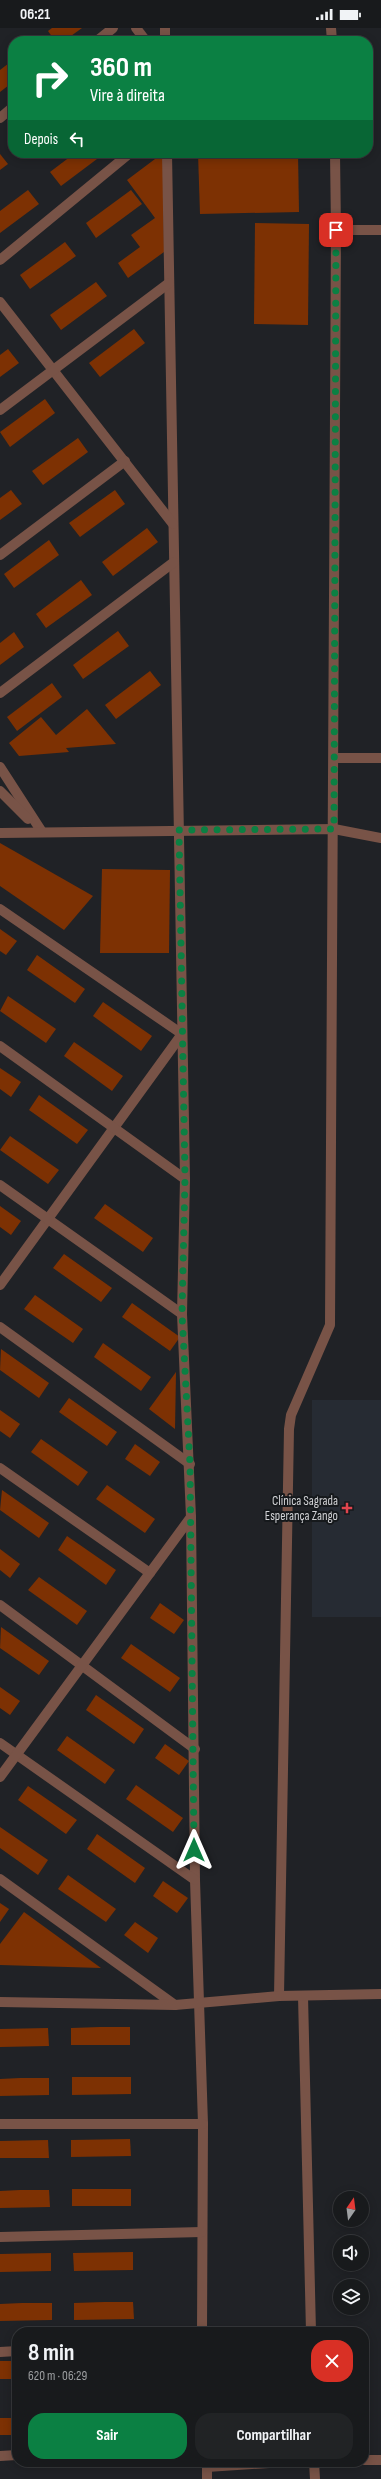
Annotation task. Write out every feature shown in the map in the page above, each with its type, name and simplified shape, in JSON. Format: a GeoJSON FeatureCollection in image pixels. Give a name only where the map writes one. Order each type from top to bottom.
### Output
{"type":"FeatureCollection","features":[{"type":"Feature","properties":{"kind":"street"},"geometry":{"type":"LineString","coordinates":[[103,36],[113,28]]}},
{"type":"Feature","properties":{"kind":"street"},"geometry":{"type":"LineString","coordinates":[[136,28],[142,36]]}},
{"type":"Feature","properties":{"kind":"street"},"geometry":{"type":"LineString","coordinates":[[0,118],[8,111]]}},
{"type":"Feature","properties":{"kind":"street"},"geometry":{"type":"LineString","coordinates":[[0,260],[124,158]]}},
{"type":"Feature","properties":{"kind":"street"},"geometry":{"type":"LineString","coordinates":[[167,158],[185,1178],[182,1314],[190,1464],[195,1749],[194,1880],[203,2124],[202,2327]]}},
{"type":"Feature","properties":{"kind":"street"},"geometry":{"type":"LineString","coordinates":[[279,1996],[289,1429],[291,1415],[330,1325],[334,829],[336,230],[334,158]]}},
{"type":"Feature","properties":{"kind":"street"},"geometry":{"type":"LineString","coordinates":[[336,230],[381,230]]}},
{"type":"Feature","properties":{"kind":"street"},"geometry":{"type":"LineString","coordinates":[[0,410],[170,283]]}},
{"type":"Feature","properties":{"kind":"street"},"geometry":{"type":"LineString","coordinates":[[0,302],[174,524]]}},
{"type":"Feature","properties":{"kind":"street"},"geometry":{"type":"LineString","coordinates":[[0,555],[124,461]]}},
{"type":"Feature","properties":{"kind":"street"},"geometry":{"type":"LineString","coordinates":[[0,693],[174,562]]}},
{"type":"Feature","properties":{"kind":"street"},"geometry":{"type":"LineString","coordinates":[[334,758],[381,758]]}},
{"type":"Feature","properties":{"kind":"street"},"geometry":{"type":"LineString","coordinates":[[0,766],[42,832]]}},
{"type":"Feature","properties":{"kind":"street"},"geometry":{"type":"LineString","coordinates":[[0,791],[42,832]]}},
{"type":"Feature","properties":{"kind":"street"},"geometry":{"type":"LineString","coordinates":[[0,833],[334,829],[381,838]]}},
{"type":"Feature","properties":{"kind":"street"},"geometry":{"type":"LineString","coordinates":[[0,909],[182,1034]]}},
{"type":"Feature","properties":{"kind":"street"},"geometry":{"type":"LineString","coordinates":[[0,1285],[49,1220],[182,1034]]}},
{"type":"Feature","properties":{"kind":"street"},"geometry":{"type":"LineString","coordinates":[[0,1046],[185,1178]]}},
{"type":"Feature","properties":{"kind":"street"},"geometry":{"type":"LineString","coordinates":[[0,1185],[182,1314]]}},
{"type":"Feature","properties":{"kind":"street"},"geometry":{"type":"LineString","coordinates":[[0,1326],[190,1464]]}},
{"type":"Feature","properties":{"kind":"street"},"geometry":{"type":"LineString","coordinates":[[0,1468],[150,1573]]}},
{"type":"Feature","properties":{"kind":"street"},"geometry":{"type":"LineString","coordinates":[[0,1777],[191,1517]]}},
{"type":"Feature","properties":{"kind":"street"},"geometry":{"type":"LineString","coordinates":[[0,1605],[195,1749]]}},
{"type":"Feature","properties":{"kind":"street"},"geometry":{"type":"LineString","coordinates":[[0,1743],[194,1880]]}},
{"type":"Feature","properties":{"kind":"street"},"geometry":{"type":"LineString","coordinates":[[0,1879],[175,2005]]}},
{"type":"Feature","properties":{"kind":"street"},"geometry":{"type":"LineString","coordinates":[[0,2002],[175,2005],[279,1996],[381,1994]]}},
{"type":"Feature","properties":{"kind":"street"},"geometry":{"type":"LineString","coordinates":[[303,1996],[311,2327]]}},
{"type":"Feature","properties":{"kind":"street"},"geometry":{"type":"LineString","coordinates":[[0,2124],[203,2124]]}},
{"type":"Feature","properties":{"kind":"street"},"geometry":{"type":"LineString","coordinates":[[0,2237],[202,2232]]}},
{"type":"Feature","properties":{"kind":"street"},"geometry":{"type":"LineString","coordinates":[[0,2352],[12,2351]]}},
{"type":"Feature","properties":{"kind":"street"},"geometry":{"type":"LineString","coordinates":[[0,2456],[12,2455]]}},
{"type":"Feature","properties":{"kind":"street"},"geometry":{"type":"LineString","coordinates":[[369,2460],[381,2460]]}},
{"type":"Feature","properties":{"kind":"street"},"geometry":{"type":"LineString","coordinates":[[207,2467],[207,2479]]}},
{"type":"Feature","properties":{"kind":"street"},"geometry":{"type":"LineString","coordinates":[[314,2467],[315,2479]]}},
{"type":"Feature","properties":{"kind":"shaded area","name":"Clínica Sagrada Esperança Zango"},"geometry":{"type":"Polygon","coordinates":[[[312,1400],[381,1400],[381,1617],[312,1617],[312,1400]]]}},
{"type":"Feature","properties":{"kind":"building"},"geometry":{"type":"Polygon","coordinates":[[[52,28],[82,28],[71,36],[52,36],[48,31],[52,28]]]}},
{"type":"Feature","properties":{"kind":"building"},"geometry":{"type":"Polygon","coordinates":[[[8,64],[8,86],[0,92],[0,70],[8,64]]]}},
{"type":"Feature","properties":{"kind":"building"},"geometry":{"type":"Polygon","coordinates":[[[0,154],[8,164],[0,170],[0,154]]]}},
{"type":"Feature","properties":{"kind":"building"},"geometry":{"type":"Polygon","coordinates":[[[68,158],[98,158],[61,186],[50,172],[68,158]]]}},
{"type":"Feature","properties":{"kind":"building"},"geometry":{"type":"Polygon","coordinates":[[[156,158],[163,158],[164,252],[128,278],[118,263],[140,247],[131,235],[155,218],[127,180],[156,158]]]}},
{"type":"Feature","properties":{"kind":"building"},"geometry":{"type":"Polygon","coordinates":[[[198,158],[298,158],[299,212],[200,214],[198,158]]]}},
{"type":"Feature","properties":{"kind":"building"},"geometry":{"type":"Polygon","coordinates":[[[28,190],[39,204],[0,233],[0,211],[28,190]]]}},
{"type":"Feature","properties":{"kind":"building"},"geometry":{"type":"Polygon","coordinates":[[[131,190],[142,204],[96,238],[86,223],[131,190]]]}},
{"type":"Feature","properties":{"kind":"building"},"geometry":{"type":"Polygon","coordinates":[[[255,223],[309,224],[308,325],[254,324],[255,223]]]}},
{"type":"Feature","properties":{"kind":"building"},"geometry":{"type":"Polygon","coordinates":[[[65,242],[76,256],[30,289],[20,275],[65,242]]]}},
{"type":"Feature","properties":{"kind":"building"},"geometry":{"type":"Polygon","coordinates":[[[96,282],[107,296],[61,330],[50,315],[96,282]]]}},
{"type":"Feature","properties":{"kind":"building"},"geometry":{"type":"Polygon","coordinates":[[[134,329],[145,343],[100,377],[89,363],[134,329]]]}},
{"type":"Feature","properties":{"kind":"building"},"geometry":{"type":"Polygon","coordinates":[[[8,349],[19,363],[0,377],[0,355],[8,349]]]}},
{"type":"Feature","properties":{"kind":"building"},"geometry":{"type":"Polygon","coordinates":[[[45,399],[55,413],[10,447],[0,432],[45,399]]]}},
{"type":"Feature","properties":{"kind":"building"},"geometry":{"type":"Polygon","coordinates":[[[78,438],[88,452],[43,485],[32,471],[78,438]]]}},
{"type":"Feature","properties":{"kind":"building"},"geometry":{"type":"Polygon","coordinates":[[[11,490],[22,504],[0,520],[0,498],[11,490]]]}},
{"type":"Feature","properties":{"kind":"building"},"geometry":{"type":"Polygon","coordinates":[[[115,490],[125,504],[80,537],[69,523],[115,490]]]}},
{"type":"Feature","properties":{"kind":"building"},"geometry":{"type":"Polygon","coordinates":[[[147,528],[158,542],[113,576],[102,562],[147,528]]]}},
{"type":"Feature","properties":{"kind":"building"},"geometry":{"type":"Polygon","coordinates":[[[49,540],[59,555],[14,588],[4,574],[49,540]]]}},
{"type":"Feature","properties":{"kind":"building"},"geometry":{"type":"Polygon","coordinates":[[[81,580],[92,595],[46,628],[36,614],[81,580]]]}},
{"type":"Feature","properties":{"kind":"building"},"geometry":{"type":"Polygon","coordinates":[[[118,631],[129,646],[83,679],[73,665],[118,631]]]}},
{"type":"Feature","properties":{"kind":"building"},"geometry":{"type":"Polygon","coordinates":[[[14,632],[24,647],[0,665],[0,643],[14,632]]]}},
{"type":"Feature","properties":{"kind":"building"},"geometry":{"type":"Polygon","coordinates":[[[150,671],[161,685],[116,719],[105,705],[150,671]]]}},
{"type":"Feature","properties":{"kind":"building"},"geometry":{"type":"Polygon","coordinates":[[[52,683],[62,697],[17,731],[7,717],[52,683]]]}},
{"type":"Feature","properties":{"kind":"building"},"geometry":{"type":"Polygon","coordinates":[[[87,709],[116,744],[66,748],[69,752],[19,756],[9,743],[41,717],[56,735],[87,709]]]}},
{"type":"Feature","properties":{"kind":"building"},"geometry":{"type":"Polygon","coordinates":[[[0,843],[93,896],[64,930],[0,886],[0,843]]]}},
{"type":"Feature","properties":{"kind":"building"},"geometry":{"type":"Polygon","coordinates":[[[102,869],[170,870],[169,953],[100,953],[102,869]]]}},
{"type":"Feature","properties":{"kind":"building"},"geometry":{"type":"Polygon","coordinates":[[[0,929],[17,941],[6,955],[0,951],[0,929]]]}},
{"type":"Feature","properties":{"kind":"building"},"geometry":{"type":"Polygon","coordinates":[[[37,955],[85,989],[75,1003],[27,970],[37,955]]]}},
{"type":"Feature","properties":{"kind":"building"},"geometry":{"type":"Polygon","coordinates":[[[8,996],[56,1029],[46,1043],[0,1011],[8,996]]]}},
{"type":"Feature","properties":{"kind":"building"},"geometry":{"type":"Polygon","coordinates":[[[103,1002],[152,1036],[141,1051],[93,1016],[103,1002]]]}},
{"type":"Feature","properties":{"kind":"building"},"geometry":{"type":"Polygon","coordinates":[[[74,1042],[123,1076],[112,1091],[64,1056],[74,1042]]]}},
{"type":"Feature","properties":{"kind":"building"},"geometry":{"type":"Polygon","coordinates":[[[0,1068],[21,1082],[11,1097],[0,1089],[0,1068]]]}},
{"type":"Feature","properties":{"kind":"building"},"geometry":{"type":"Polygon","coordinates":[[[39,1095],[88,1130],[77,1144],[29,1110],[39,1095]]]}},
{"type":"Feature","properties":{"kind":"building"},"geometry":{"type":"Polygon","coordinates":[[[10,1136],[59,1170],[48,1184],[0,1150],[10,1136]]]}},
{"type":"Feature","properties":{"kind":"building"},"geometry":{"type":"Polygon","coordinates":[[[105,1204],[153,1238],[143,1252],[94,1218],[105,1204]]]}},
{"type":"Feature","properties":{"kind":"building"},"geometry":{"type":"Polygon","coordinates":[[[0,1206],[21,1221],[11,1235],[0,1227],[0,1206]]]}},
{"type":"Feature","properties":{"kind":"building"},"geometry":{"type":"Polygon","coordinates":[[[64,1254],[112,1288],[101,1302],[53,1268],[64,1254]]]}},
{"type":"Feature","properties":{"kind":"building"},"geometry":{"type":"Polygon","coordinates":[[[35,1295],[83,1329],[73,1343],[24,1309],[35,1295]]]}},
{"type":"Feature","properties":{"kind":"building"},"geometry":{"type":"Polygon","coordinates":[[[132,1303],[180,1337],[170,1351],[122,1317],[132,1303]]]}},
{"type":"Feature","properties":{"kind":"building"},"geometry":{"type":"Polygon","coordinates":[[[103,1343],[151,1377],[141,1391],[94,1357],[103,1343]]]}},
{"type":"Feature","properties":{"kind":"building"},"geometry":{"type":"Polygon","coordinates":[[[1,1349],[49,1383],[39,1398],[0,1370],[1,1349]]]}},
{"type":"Feature","properties":{"kind":"building"},"geometry":{"type":"Polygon","coordinates":[[[176,1372],[175,1429],[149,1409],[176,1372]]]}},
{"type":"Feature","properties":{"kind":"building"},"geometry":{"type":"Polygon","coordinates":[[[69,1398],[117,1432],[107,1446],[59,1412],[69,1398]]]}},
{"type":"Feature","properties":{"kind":"building"},"geometry":{"type":"Polygon","coordinates":[[[0,1410],[20,1424],[10,1438],[0,1431],[0,1410]]]}},
{"type":"Feature","properties":{"kind":"building"},"geometry":{"type":"Polygon","coordinates":[[[41,1439],[88,1472],[78,1486],[31,1452],[41,1439]]]}},
{"type":"Feature","properties":{"kind":"building"},"geometry":{"type":"Polygon","coordinates":[[[135,1444],[160,1462],[150,1476],[125,1459],[135,1444]]]}},
{"type":"Feature","properties":{"kind":"building"},"geometry":{"type":"Polygon","coordinates":[[[107,1485],[155,1519],[145,1533],[96,1499],[107,1485]]]}},
{"type":"Feature","properties":{"kind":"building"},"geometry":{"type":"Polygon","coordinates":[[[2,1490],[49,1523],[39,1538],[0,1510],[2,1490]]]}},
{"type":"Feature","properties":{"kind":"building"},"geometry":{"type":"Polygon","coordinates":[[[67,1536],[116,1570],[106,1585],[58,1550],[67,1536]]]}},
{"type":"Feature","properties":{"kind":"building"},"geometry":{"type":"Polygon","coordinates":[[[0,1549],[20,1564],[10,1578],[0,1570],[0,1549]]]}},
{"type":"Feature","properties":{"kind":"building"},"geometry":{"type":"Polygon","coordinates":[[[39,1577],[87,1611],[77,1625],[28,1590],[39,1577]]]}},
{"type":"Feature","properties":{"kind":"building"},"geometry":{"type":"Polygon","coordinates":[[[160,1603],[184,1620],[174,1634],[150,1618],[160,1603]]]}},
{"type":"Feature","properties":{"kind":"building"},"geometry":{"type":"Polygon","coordinates":[[[1,1627],[49,1661],[39,1675],[0,1648],[1,1627]]]}},
{"type":"Feature","properties":{"kind":"building"},"geometry":{"type":"Polygon","coordinates":[[[131,1644],[180,1678],[170,1692],[121,1658],[131,1644]]]}},
{"type":"Feature","properties":{"kind":"building"},"geometry":{"type":"Polygon","coordinates":[[[0,1687],[20,1701],[10,1715],[0,1708],[0,1687]]]}},
{"type":"Feature","properties":{"kind":"building"},"geometry":{"type":"Polygon","coordinates":[[[96,1695],[144,1729],[134,1744],[86,1710],[96,1695]]]}},
{"type":"Feature","properties":{"kind":"building"},"geometry":{"type":"Polygon","coordinates":[[[67,1736],[115,1770],[105,1784],[57,1750],[67,1736]]]}},
{"type":"Feature","properties":{"kind":"building"},"geometry":{"type":"Polygon","coordinates":[[[165,1744],[189,1761],[179,1775],[155,1758],[165,1744]]]}},
{"type":"Feature","properties":{"kind":"building"},"geometry":{"type":"Polygon","coordinates":[[[136,1785],[183,1818],[173,1832],[126,1799],[136,1785]]]}},
{"type":"Feature","properties":{"kind":"building"},"geometry":{"type":"Polygon","coordinates":[[[28,1786],[77,1820],[66,1834],[18,1800],[28,1786]]]}},
{"type":"Feature","properties":{"kind":"building"},"geometry":{"type":"Polygon","coordinates":[[[0,1827],[48,1860],[38,1875],[0,1848],[0,1827]]]}},
{"type":"Feature","properties":{"kind":"building"},"geometry":{"type":"Polygon","coordinates":[[[97,1834],[145,1868],[135,1883],[87,1849],[97,1834]]]}},
{"type":"Feature","properties":{"kind":"building"},"geometry":{"type":"Polygon","coordinates":[[[68,1875],[116,1909],[106,1922],[58,1889],[68,1875]]]}},
{"type":"Feature","properties":{"kind":"building"},"geometry":{"type":"Polygon","coordinates":[[[163,1881],[188,1898],[177,1913],[153,1896],[163,1881]]]}},
{"type":"Feature","properties":{"kind":"building"},"geometry":{"type":"Polygon","coordinates":[[[0,1903],[9,1909],[0,1922],[0,1903]]]}},
{"type":"Feature","properties":{"kind":"building"},"geometry":{"type":"Polygon","coordinates":[[[24,1912],[101,1968],[0,1965],[0,1944],[24,1912]]]}},
{"type":"Feature","properties":{"kind":"building"},"geometry":{"type":"Polygon","coordinates":[[[135,1922],[158,1938],[148,1953],[124,1935],[135,1922]]]}},
{"type":"Feature","properties":{"kind":"building"},"geometry":{"type":"Polygon","coordinates":[[[130,2027],[130,2045],[71,2045],[71,2028],[130,2027]]]}},
{"type":"Feature","properties":{"kind":"building"},"geometry":{"type":"Polygon","coordinates":[[[48,2028],[49,2046],[0,2047],[0,2029],[48,2028]]]}},
{"type":"Feature","properties":{"kind":"building"},"geometry":{"type":"Polygon","coordinates":[[[72,2077],[131,2077],[131,2094],[72,2095],[72,2077]]]}},
{"type":"Feature","properties":{"kind":"building"},"geometry":{"type":"Polygon","coordinates":[[[49,2078],[49,2095],[0,2096],[0,2079],[49,2078]]]}},
{"type":"Feature","properties":{"kind":"building"},"geometry":{"type":"Polygon","coordinates":[[[130,2139],[131,2156],[71,2157],[71,2140],[130,2139]]]}},
{"type":"Feature","properties":{"kind":"building"},"geometry":{"type":"Polygon","coordinates":[[[48,2140],[49,2158],[0,2158],[0,2141],[48,2140]]]}},
{"type":"Feature","properties":{"kind":"building"},"geometry":{"type":"Polygon","coordinates":[[[72,2189],[131,2189],[131,2206],[72,2206],[72,2189]]]}},
{"type":"Feature","properties":{"kind":"building"},"geometry":{"type":"Polygon","coordinates":[[[49,2190],[50,2207],[0,2208],[0,2191],[49,2190]]]}},
{"type":"Feature","properties":{"kind":"building"},"geometry":{"type":"Polygon","coordinates":[[[133,2252],[133,2270],[74,2271],[73,2253],[133,2252]]]}},
{"type":"Feature","properties":{"kind":"building"},"geometry":{"type":"Polygon","coordinates":[[[51,2253],[51,2271],[0,2272],[0,2254],[51,2253]]]}},
{"type":"Feature","properties":{"kind":"building"},"geometry":{"type":"Polygon","coordinates":[[[133,2302],[134,2319],[74,2320],[74,2303],[133,2302]]]}},
{"type":"Feature","properties":{"kind":"building"},"geometry":{"type":"Polygon","coordinates":[[[52,2303],[52,2320],[0,2321],[0,2304],[52,2303]]]}},
{"type":"Feature","properties":{"kind":"building"},"geometry":{"type":"Polygon","coordinates":[[[0,2361],[12,2361],[12,2379],[0,2379],[0,2361]]]}},
{"type":"Feature","properties":{"kind":"building"},"geometry":{"type":"Polygon","coordinates":[[[0,2418],[12,2418],[12,2435],[0,2435],[0,2418]]]}},
{"type":"Feature","properties":{"kind":"place","name":"Clínica Sagrada Esperança Zango"},"geometry":{"type":"Point","coordinates":[347,1508]}},
{"type":"Feature","properties":{"kind":"route"},"geometry":{"type":"LineString","coordinates":[[194,1850],[195,1749],[190,1464],[182,1314],[185,1178],[179,830],[334,829],[336,230]]}}]}
